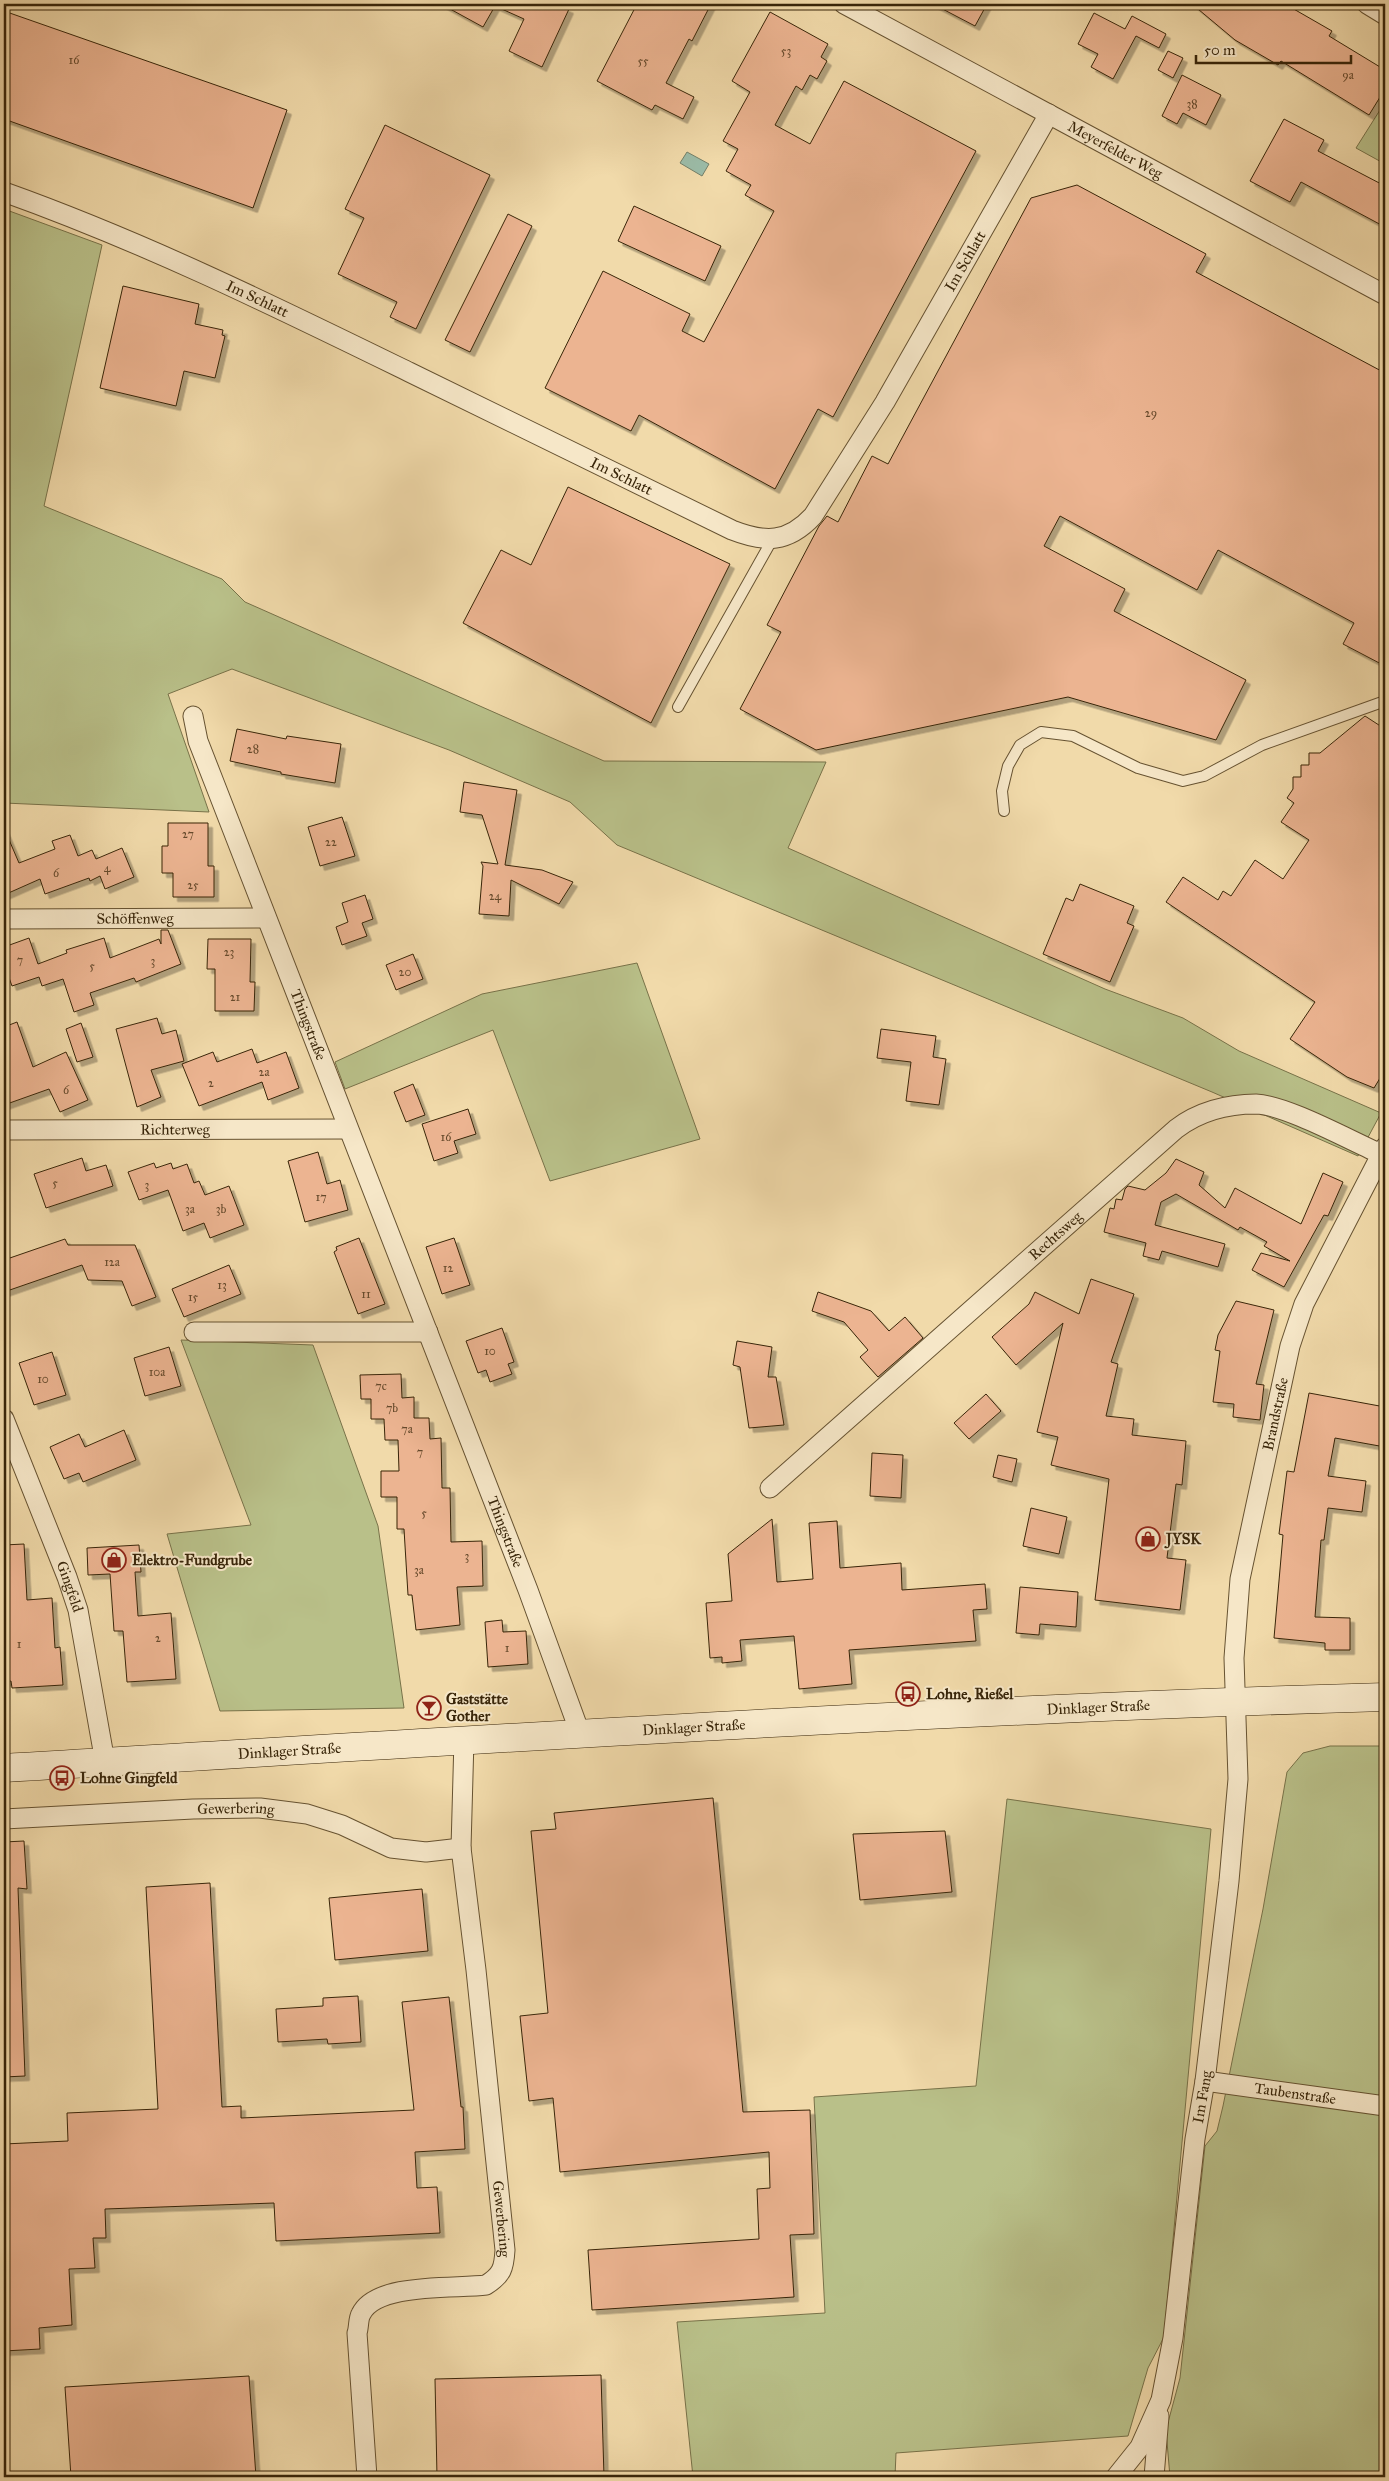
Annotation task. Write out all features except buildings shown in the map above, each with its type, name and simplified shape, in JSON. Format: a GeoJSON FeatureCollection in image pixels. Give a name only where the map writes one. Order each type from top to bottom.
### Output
{"type":"FeatureCollection","features":[{"type":"Feature","properties":{"kind":"main road","name":"Dinklager Straße"},"geometry":{"type":"LineString","coordinates":[[4,1768],[580,1733],[1235,1701],[1385,1697]]}},
{"type":"Feature","properties":{"kind":"street","name":"Meyerfelder Weg"},"geometry":{"type":"LineString","coordinates":[[844,4],[1385,294]]}},
{"type":"Feature","properties":{"kind":"street"},"geometry":{"type":"LineString","coordinates":[[1367,4],[1385,16]]}},
{"type":"Feature","properties":{"kind":"street","name":"Im Schlatt"},"geometry":{"type":"LineString","coordinates":[[4,192],[73,217],[157,252],[276,306],[732,530],[749,537],[772,540],[803,528],[813,516],[885,402],[1049,114]]}},
{"type":"Feature","properties":{"kind":"street","name":"Thingstraße"},"geometry":{"type":"LineString","coordinates":[[194,716],[198,741],[428,1332],[576,1717],[580,1733]]}},
{"type":"Feature","properties":{"kind":"street","name":"Schöffenweg"},"geometry":{"type":"LineString","coordinates":[[4,919],[266,918]]}},
{"type":"Feature","properties":{"kind":"street","name":"Rechtsweg"},"geometry":{"type":"LineString","coordinates":[[770,1488],[1193,1116],[1229,1107],[1257,1104],[1286,1111],[1383,1151]]}},
{"type":"Feature","properties":{"kind":"street","name":"Richterweg"},"geometry":{"type":"LineString","coordinates":[[4,1130],[348,1128]]}},
{"type":"Feature","properties":{"kind":"street","name":"Brandstraße"},"geometry":{"type":"LineString","coordinates":[[1235,1701],[1234,1658],[1240,1579],[1290,1346],[1304,1304],[1383,1151]]}},
{"type":"Feature","properties":{"kind":"street"},"geometry":{"type":"LineString","coordinates":[[194,1332],[428,1332]]}},
{"type":"Feature","properties":{"kind":"street","name":"Gingfeld"},"geometry":{"type":"LineString","coordinates":[[4,1419],[10,1453],[68,1577],[78,1610],[105,1762]]}},
{"type":"Feature","properties":{"kind":"street","name":"Im Fang"},"geometry":{"type":"LineString","coordinates":[[1116,2477],[1140,2447],[1160,2400],[1173,2338],[1194,2139],[1205,2081],[1230,1881],[1238,1779],[1235,1701]]}},
{"type":"Feature","properties":{"kind":"street","name":"Gewerbering"},"geometry":{"type":"LineString","coordinates":[[367,2477],[358,2333],[361,2313],[376,2299],[397,2292],[486,2284],[498,2277],[504,2268],[505,2250],[476,1970],[461,1848],[464,1739]]}},
{"type":"Feature","properties":{"kind":"street","name":"Gewerbering"},"geometry":{"type":"LineString","coordinates":[[4,1819],[260,1808],[307,1814],[342,1825],[391,1848],[426,1852],[461,1848]]}},
{"type":"Feature","properties":{"kind":"street","name":"Taubenstraße"},"geometry":{"type":"LineString","coordinates":[[1205,2081],[1385,2106]]}},
{"type":"Feature","properties":{"kind":"street"},"geometry":{"type":"LineString","coordinates":[[1154,2477],[1160,2400]]}},
{"type":"Feature","properties":{"kind":"lane"},"geometry":{"type":"LineString","coordinates":[[678,707],[772,540]]}},
{"type":"Feature","properties":{"kind":"lane"},"geometry":{"type":"LineString","coordinates":[[1004,811],[1002,792],[1008,766],[1020,745],[1041,732],[1073,736],[1138,768],[1183,781],[1204,776],[1262,745],[1385,701]]}},
{"type":"Feature","properties":{"kind":"green space"},"geometry":{"type":"Polygon","coordinates":[[[1385,102],[1385,164],[1356,148],[1385,102]]]}},
{"type":"Feature","properties":{"kind":"green space"},"geometry":{"type":"Polygon","coordinates":[[[4,209],[102,245],[44,506],[222,579],[245,602],[604,761],[826,762],[788,848],[1105,989],[1183,1018],[1239,1051],[1381,1113],[1358,1156],[1212,1092],[617,845],[570,802],[449,750],[232,669],[168,694],[209,812],[4,803],[4,209]]]}},
{"type":"Feature","properties":{"kind":"green space"},"geometry":{"type":"Polygon","coordinates":[[[637,963],[700,1139],[550,1181],[493,1030],[345,1089],[335,1062],[482,994],[637,963]]]}},
{"type":"Feature","properties":{"kind":"green space"},"geometry":{"type":"Polygon","coordinates":[[[181,1340],[313,1345],[378,1526],[404,1708],[220,1711],[167,1534],[251,1525],[181,1340]]]}},
{"type":"Feature","properties":{"kind":"green space"},"geometry":{"type":"Polygon","coordinates":[[[1330,1746],[1385,1746],[1385,2477],[1170,2477],[1166,2430],[1180,2378],[1205,2146],[1217,2131],[1223,2106],[1263,1909],[1287,1772],[1303,1753],[1330,1746]]]}},
{"type":"Feature","properties":{"kind":"green space"},"geometry":{"type":"Polygon","coordinates":[[[1007,1799],[1211,1829],[1164,2337],[1148,2368],[1128,2436],[896,2453],[895,2477],[693,2477],[677,2322],[825,2313],[814,2097],[976,2086],[1007,1799]]]}},
{"type":"Feature","properties":{"kind":"shaded area"},"geometry":{"type":"Polygon","coordinates":[[[687,152],[709,164],[702,176],[680,163],[687,152]]]}},
{"type":"Feature","properties":{"kind":"place","name":"JYSK"},"geometry":{"type":"Point","coordinates":[1148,1539]}},
{"type":"Feature","properties":{"kind":"place","name":"Elektro-Fundgrube"},"geometry":{"type":"Point","coordinates":[114,1560]}},
{"type":"Feature","properties":{"kind":"place","name":"Lohne, Rießel"},"geometry":{"type":"Point","coordinates":[908,1694]}},
{"type":"Feature","properties":{"kind":"place","name":"Gaststätte Gother"},"geometry":{"type":"Point","coordinates":[429,1708]}},
{"type":"Feature","properties":{"kind":"place","name":"Lohne Gingfeld"},"geometry":{"type":"Point","coordinates":[62,1778]}}]}
